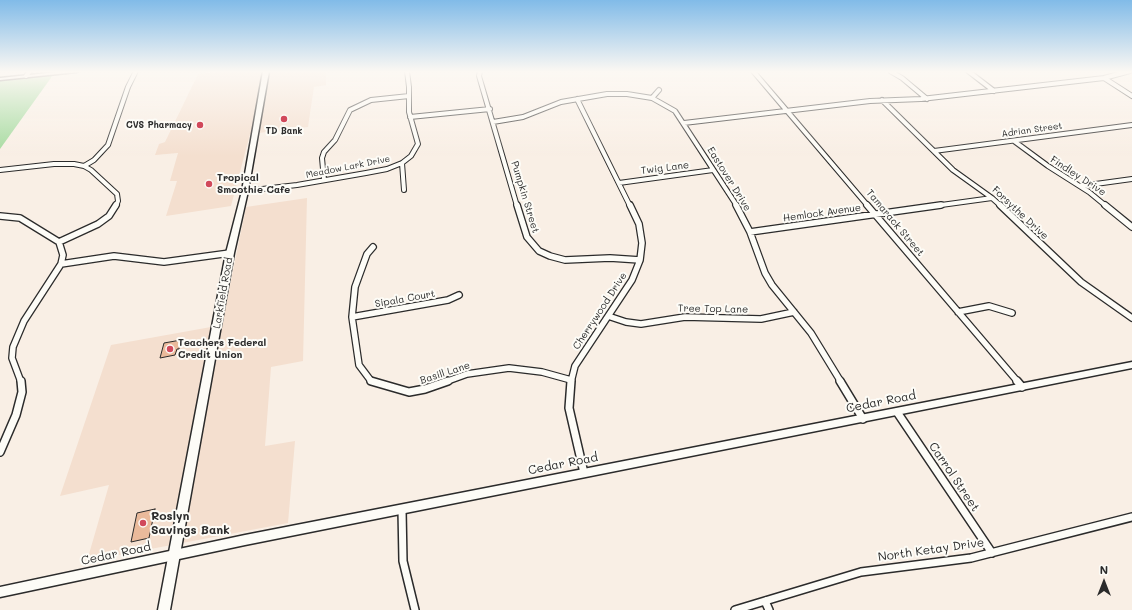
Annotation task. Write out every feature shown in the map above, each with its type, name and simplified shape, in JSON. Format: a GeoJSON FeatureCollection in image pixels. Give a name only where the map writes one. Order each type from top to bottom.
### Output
{"type":"FeatureCollection","features":[{"type":"Feature","properties":{"kind":"main road","name":"Larkfield Road"},"geometry":{"type":"LineString","coordinates":[[164,610],[230,254],[245,191],[261,99]]}},
{"type":"Feature","properties":{"kind":"street"},"geometry":{"type":"LineString","coordinates":[[84,166],[98,156],[108,145],[124,99]]}},
{"type":"Feature","properties":{"kind":"street"},"geometry":{"type":"LineString","coordinates":[[324,180],[322,158],[324,152],[336,140],[346,116],[350,110],[362,103],[376,99]]}},
{"type":"Feature","properties":{"kind":"street","name":"Meadow Lark Drive"},"geometry":{"type":"LineString","coordinates":[[245,191],[324,180],[387,169],[402,163],[411,156],[418,144],[410,117],[409,99]]}},
{"type":"Feature","properties":{"kind":"street","name":"Pumpkin Street"},"geometry":{"type":"LineString","coordinates":[[487,99],[527,237],[539,251],[565,260],[610,258],[640,260]]}},
{"type":"Feature","properties":{"kind":"street","name":"Eastover Drive"},"geometry":{"type":"LineString","coordinates":[[493,122],[523,117],[548,106],[575,99]]}},
{"type":"Feature","properties":{"kind":"street","name":"Cherrywood Drive"},"geometry":{"type":"LineString","coordinates":[[577,99],[639,224],[642,243],[640,260],[632,280],[575,366],[571,380],[569,408],[584,473]]}},
{"type":"Feature","properties":{"kind":"street","name":"Eastover Drive"},"geometry":{"type":"LineString","coordinates":[[655,99],[675,111],[684,123],[739,210],[750,232],[765,273],[772,285],[811,333],[863,419]]}},
{"type":"Feature","properties":{"kind":"street","name":"Tamarack Street"},"geometry":{"type":"LineString","coordinates":[[778,99],[1022,387]]}},
{"type":"Feature","properties":{"kind":"street"},"geometry":{"type":"LineString","coordinates":[[684,123],[894,99]]}},
{"type":"Feature","properties":{"kind":"street","name":"Forsythe Drive"},"geometry":{"type":"LineString","coordinates":[[882,100],[961,176],[992,198],[1081,282],[1132,318]]}},
{"type":"Feature","properties":{"kind":"street"},"geometry":{"type":"LineString","coordinates":[[410,117],[490,110]]}},
{"type":"Feature","properties":{"kind":"street","name":"Adrian Street"},"geometry":{"type":"LineString","coordinates":[[934,151],[1132,125]]}},
{"type":"Feature","properties":{"kind":"street","name":"Findley Drive"},"geometry":{"type":"LineString","coordinates":[[1014,140],[1048,166],[1080,186],[1132,227]]}},
{"type":"Feature","properties":{"kind":"street"},"geometry":{"type":"LineString","coordinates":[[402,163],[404,190]]}},
{"type":"Feature","properties":{"kind":"street"},"geometry":{"type":"LineString","coordinates":[[0,170],[54,164],[84,166],[112,188],[117,194],[118,201],[109,216],[98,224],[59,242]]}},
{"type":"Feature","properties":{"kind":"street","name":"Twig Lane"},"geometry":{"type":"LineString","coordinates":[[619,183],[713,170]]}},
{"type":"Feature","properties":{"kind":"street"},"geometry":{"type":"LineString","coordinates":[[1080,186],[1132,179]]}},
{"type":"Feature","properties":{"kind":"street","name":"Hemlock Avenue"},"geometry":{"type":"LineString","coordinates":[[750,232],[992,198]]}},
{"type":"Feature","properties":{"kind":"street"},"geometry":{"type":"LineString","coordinates":[[0,216],[20,218],[59,242],[63,255],[61,264],[24,321],[13,347],[12,358],[15,370],[21,381],[22,392],[18,409],[0,451]]}},
{"type":"Feature","properties":{"kind":"street","name":"Basill Lane"},"geometry":{"type":"LineString","coordinates":[[373,247],[367,254],[355,287],[352,317],[359,365],[371,380],[409,392],[425,389],[467,374],[494,369],[525,369],[571,380]]}},
{"type":"Feature","properties":{"kind":"street"},"geometry":{"type":"LineString","coordinates":[[61,264],[114,256],[164,262],[230,254]]}},
{"type":"Feature","properties":{"kind":"street","name":"Sipala Court"},"geometry":{"type":"LineString","coordinates":[[352,317],[448,300],[459,295]]}},
{"type":"Feature","properties":{"kind":"street"},"geometry":{"type":"LineString","coordinates":[[958,312],[989,306],[1012,313]]}},
{"type":"Feature","properties":{"kind":"street","name":"Tree Top Lane"},"geometry":{"type":"LineString","coordinates":[[608,316],[626,322],[641,324],[685,317],[761,319],[794,312]]}},
{"type":"Feature","properties":{"kind":"street","name":"Cedar Road"},"geometry":{"type":"LineString","coordinates":[[0,592],[175,554],[863,419],[1132,364]]}},
{"type":"Feature","properties":{"kind":"street","name":"Carrol Street"},"geometry":{"type":"LineString","coordinates":[[897,412],[992,553]]}},
{"type":"Feature","properties":{"kind":"street"},"geometry":{"type":"LineString","coordinates":[[402,510],[403,561],[415,610]]}},
{"type":"Feature","properties":{"kind":"street","name":"North Ketay Drive"},"geometry":{"type":"LineString","coordinates":[[735,610],[860,572],[971,558],[1132,517]]}},
{"type":"Feature","properties":{"kind":"street"},"geometry":{"type":"LineString","coordinates":[[765,601],[769,610]]}},
{"type":"Feature","properties":{"kind":"shaded area"},"geometry":{"type":"Polygon","coordinates":[[[186,99],[312,99],[308,127],[250,134],[231,206],[166,216],[177,181],[170,181],[178,153],[155,155],[159,144],[165,142],[186,99]]]}},
{"type":"Feature","properties":{"kind":"shaded area"},"geometry":{"type":"Polygon","coordinates":[[[307,198],[303,361],[271,367],[265,446],[295,441],[288,523],[87,561],[109,485],[60,496],[111,345],[222,325],[246,207],[307,198]]]}},
{"type":"Feature","properties":{"kind":"green space"},"geometry":{"type":"Polygon","coordinates":[[[0,99],[35,99],[0,149],[0,99]]]}},
{"type":"Feature","properties":{"kind":"building","name":"Teachers Federal Credit Union"},"geometry":{"type":"Polygon","coordinates":[[[181,340],[179,349],[177,349],[175,355],[160,358],[164,343],[181,340]]]}},
{"type":"Feature","properties":{"kind":"building","name":"Roslyn Savings Bank"},"geometry":{"type":"Polygon","coordinates":[[[155,509],[149,538],[131,542],[137,513],[155,509]]]}},
{"type":"Feature","properties":{"kind":"place","name":"TD Bank"},"geometry":{"type":"Point","coordinates":[284,119]}},
{"type":"Feature","properties":{"kind":"place","name":"CVS Pharmacy"},"geometry":{"type":"Point","coordinates":[200,125]}},
{"type":"Feature","properties":{"kind":"place","name":"Tropical Smoothie Cafe"},"geometry":{"type":"Point","coordinates":[209,184]}},
{"type":"Feature","properties":{"kind":"place","name":"Teachers Federal Credit Union"},"geometry":{"type":"Point","coordinates":[170,349]}},
{"type":"Feature","properties":{"kind":"place","name":"Roslyn Savings Bank"},"geometry":{"type":"Point","coordinates":[143,523]}}]}
